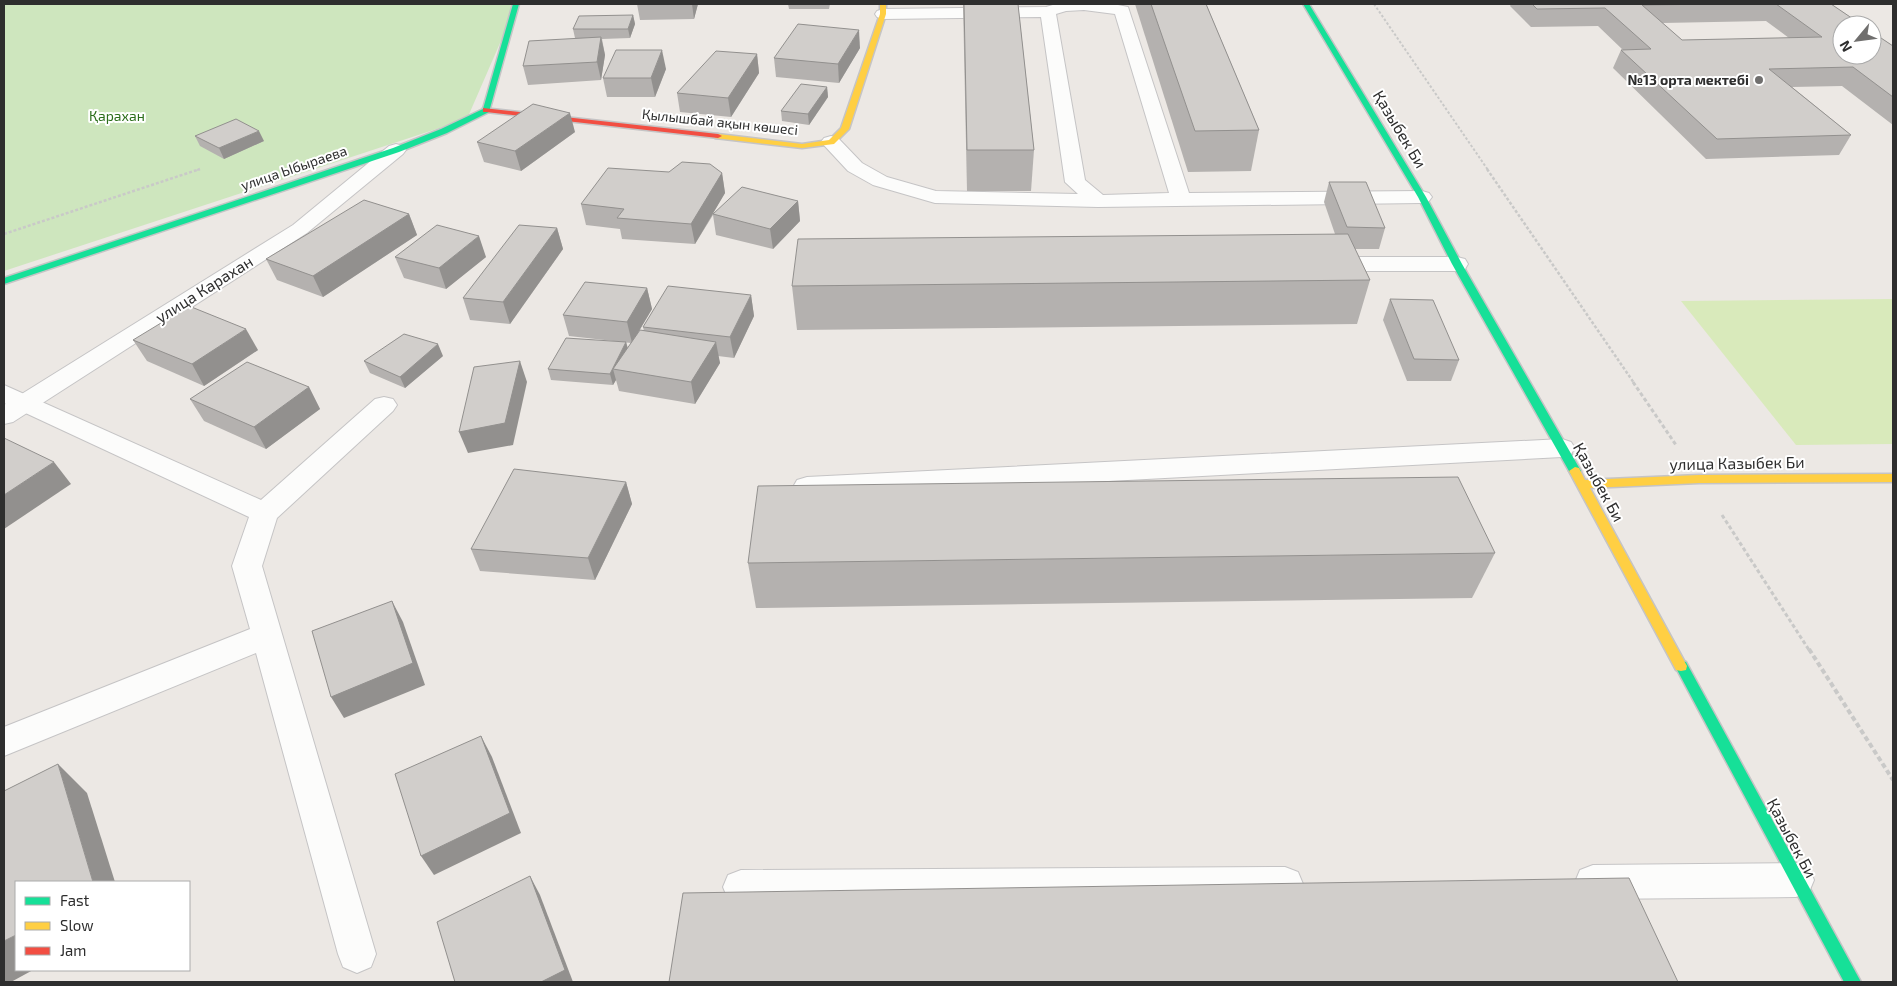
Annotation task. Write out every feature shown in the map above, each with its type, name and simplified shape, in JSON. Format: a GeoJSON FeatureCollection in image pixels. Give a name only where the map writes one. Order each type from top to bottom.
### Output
{"type":"FeatureCollection","features":[{"type":"Feature","properties":{"kind":"street"},"geometry":{"type":"LineString","coordinates":[[486,110],[516,4]]}},
{"type":"Feature","properties":{"kind":"street"},"geometry":{"type":"LineString","coordinates":[[1181,199],[1122,10],[1093,4],[1058,6],[1048,12],[883,9],[845,129],[831,142],[855,167],[880,181],[936,197],[1098,200],[1422,197]]}},
{"type":"Feature","properties":{"kind":"street","name":"Қазыбек Би"},"geometry":{"type":"LineString","coordinates":[[1306,4],[1422,197],[1457,264],[1582,484],[1853,982]]}},
{"type":"Feature","properties":{"kind":"street"},"geometry":{"type":"LineString","coordinates":[[1048,12],[1075,182],[1098,200]]}},
{"type":"Feature","properties":{"kind":"street","name":"Қылышбай ақын көшесі"},"geometry":{"type":"LineString","coordinates":[[486,110],[802,146],[831,142]]}},
{"type":"Feature","properties":{"kind":"street","name":"улица Ыбыраева"},"geometry":{"type":"LineString","coordinates":[[4,281],[396,150],[444,131],[486,110]]}},
{"type":"Feature","properties":{"kind":"street","name":"улица Карахан"},"geometry":{"type":"LineString","coordinates":[[11,404],[300,229],[396,150]]}},
{"type":"Feature","properties":{"kind":"street"},"geometry":{"type":"LineString","coordinates":[[1308,264],[1457,264]]}},
{"type":"Feature","properties":{"kind":"street"},"geometry":{"type":"LineString","coordinates":[[11,404],[264,513]]}},
{"type":"Feature","properties":{"kind":"street"},"geometry":{"type":"LineString","coordinates":[[357,954],[247,566],[264,513],[384,406]]}},
{"type":"Feature","properties":{"kind":"street"},"geometry":{"type":"LineString","coordinates":[[778,488],[1562,448]]}},
{"type":"Feature","properties":{"kind":"street","name":"улица Казыбек Би"},"geometry":{"type":"LineString","coordinates":[[1582,484],[1699,479],[1893,478]]}},
{"type":"Feature","properties":{"kind":"street"},"geometry":{"type":"LineString","coordinates":[[4,742],[266,636]]}},
{"type":"Feature","properties":{"kind":"street"},"geometry":{"type":"LineString","coordinates":[[1558,882],[1796,880]]}},
{"type":"Feature","properties":{"kind":"street"},"geometry":{"type":"LineString","coordinates":[[741,887],[1319,883]]}},
{"type":"Feature","properties":{"kind":"path"},"geometry":{"type":"LineString","coordinates":[[1374,4],[1699,479],[1893,780]]}},
{"type":"Feature","properties":{"kind":"path"},"geometry":{"type":"LineString","coordinates":[[4,234],[200,169]]}},
{"type":"Feature","properties":{"kind":"green space","name":"Қарахан"},"geometry":{"type":"Polygon","coordinates":[[[4,4],[517,4],[467,119],[4,271],[4,4]]]}},
{"type":"Feature","properties":{"kind":"green space"},"geometry":{"type":"Polygon","coordinates":[[[1893,299],[1893,444],[1796,445],[1681,301],[1893,299]]]}},
{"type":"Feature","properties":{"kind":"building"},"geometry":{"type":"Polygon","coordinates":[[[964,4],[1018,4],[1034,150],[967,150],[964,4]]]}},
{"type":"Feature","properties":{"kind":"building"},"geometry":{"type":"Polygon","coordinates":[[[1151,4],[1206,4],[1259,130],[1195,131],[1151,4]]]}},
{"type":"Feature","properties":{"kind":"building"},"geometry":{"type":"Polygon","coordinates":[[[1532,4],[1716,4],[1642,5],[1682,40],[1822,37],[1776,4],[1831,4],[1847,15],[1832,15],[1832,65],[1882,65],[1882,39],[1893,46],[1893,97],[1853,67],[1769,69],[1851,135],[1717,139],[1621,50],[1651,49],[1605,8],[1537,9],[1532,4]]]}},
{"type":"Feature","properties":{"kind":"building"},"geometry":{"type":"Polygon","coordinates":[[[633,15],[628,29],[573,29],[579,16],[633,15]]]}},
{"type":"Feature","properties":{"kind":"building"},"geometry":{"type":"Polygon","coordinates":[[[798,24],[859,30],[838,64],[774,58],[798,24]]]}},
{"type":"Feature","properties":{"kind":"building"},"geometry":{"type":"Polygon","coordinates":[[[601,37],[597,62],[523,66],[529,41],[601,37]]]}},
{"type":"Feature","properties":{"kind":"building"},"geometry":{"type":"Polygon","coordinates":[[[616,50],[662,50],[651,78],[603,78],[616,50]]]}},
{"type":"Feature","properties":{"kind":"building"},"geometry":{"type":"Polygon","coordinates":[[[716,51],[757,54],[728,98],[677,93],[716,51]]]}},
{"type":"Feature","properties":{"kind":"building"},"geometry":{"type":"Polygon","coordinates":[[[801,84],[827,87],[808,114],[781,111],[801,84]]]}},
{"type":"Feature","properties":{"kind":"building"},"geometry":{"type":"Polygon","coordinates":[[[533,104],[570,113],[515,151],[477,142],[533,104]]]}},
{"type":"Feature","properties":{"kind":"building"},"geometry":{"type":"Polygon","coordinates":[[[236,119],[259,131],[219,148],[195,136],[236,119]]]}},
{"type":"Feature","properties":{"kind":"building"},"geometry":{"type":"Polygon","coordinates":[[[682,162],[710,164],[722,173],[691,224],[617,218],[624,209],[581,204],[608,168],[669,172],[682,162]]]}},
{"type":"Feature","properties":{"kind":"building"},"geometry":{"type":"Polygon","coordinates":[[[1329,182],[1366,182],[1385,228],[1347,227],[1329,182]]]}},
{"type":"Feature","properties":{"kind":"building"},"geometry":{"type":"Polygon","coordinates":[[[742,187],[798,201],[770,229],[713,214],[742,187]]]}},
{"type":"Feature","properties":{"kind":"building"},"geometry":{"type":"Polygon","coordinates":[[[364,200],[409,214],[313,276],[266,259],[364,200]]]}},
{"type":"Feature","properties":{"kind":"building"},"geometry":{"type":"Polygon","coordinates":[[[437,225],[479,236],[439,268],[395,257],[437,225]]]}},
{"type":"Feature","properties":{"kind":"building"},"geometry":{"type":"Polygon","coordinates":[[[519,225],[557,228],[503,302],[463,298],[519,225]]]}},
{"type":"Feature","properties":{"kind":"building"},"geometry":{"type":"Polygon","coordinates":[[[1348,234],[1370,280],[792,286],[798,239],[1348,234]]]}},
{"type":"Feature","properties":{"kind":"building"},"geometry":{"type":"Polygon","coordinates":[[[585,282],[647,288],[627,322],[563,315],[585,282]]]}},
{"type":"Feature","properties":{"kind":"building"},"geometry":{"type":"Polygon","coordinates":[[[668,286],[751,295],[730,337],[643,327],[668,286]]]}},
{"type":"Feature","properties":{"kind":"building"},"geometry":{"type":"Polygon","coordinates":[[[1390,299],[1433,300],[1459,360],[1414,359],[1390,299]]]}},
{"type":"Feature","properties":{"kind":"building"},"geometry":{"type":"Polygon","coordinates":[[[189,306],[246,329],[192,364],[133,340],[189,306]]]}},
{"type":"Feature","properties":{"kind":"building"},"geometry":{"type":"Polygon","coordinates":[[[640,330],[716,342],[691,382],[613,369],[640,330]]]}},
{"type":"Feature","properties":{"kind":"building"},"geometry":{"type":"Polygon","coordinates":[[[404,334],[438,344],[400,377],[364,361],[404,334]]]}},
{"type":"Feature","properties":{"kind":"building"},"geometry":{"type":"Polygon","coordinates":[[[566,338],[626,342],[610,374],[548,369],[566,338]]]}},
{"type":"Feature","properties":{"kind":"building"},"geometry":{"type":"Polygon","coordinates":[[[520,361],[505,423],[459,432],[474,367],[520,361]]]}},
{"type":"Feature","properties":{"kind":"building"},"geometry":{"type":"Polygon","coordinates":[[[247,362],[309,387],[254,427],[190,399],[247,362]]]}},
{"type":"Feature","properties":{"kind":"building"},"geometry":{"type":"Polygon","coordinates":[[[4,438],[54,462],[4,495],[4,438]]]}},
{"type":"Feature","properties":{"kind":"building"},"geometry":{"type":"Polygon","coordinates":[[[514,469],[626,482],[588,558],[471,549],[514,469]]]}},
{"type":"Feature","properties":{"kind":"building"},"geometry":{"type":"Polygon","coordinates":[[[1458,477],[1495,553],[748,563],[758,486],[1458,477]]]}},
{"type":"Feature","properties":{"kind":"building"},"geometry":{"type":"Polygon","coordinates":[[[392,601],[413,663],[331,697],[312,631],[392,601]]]}},
{"type":"Feature","properties":{"kind":"building"},"geometry":{"type":"Polygon","coordinates":[[[481,736],[510,813],[421,856],[395,774],[481,736]]]}},
{"type":"Feature","properties":{"kind":"building"},"geometry":{"type":"Polygon","coordinates":[[[58,764],[93,881],[15,881],[15,936],[4,941],[4,791],[58,764]]]}},
{"type":"Feature","properties":{"kind":"building"},"geometry":{"type":"Polygon","coordinates":[[[530,876],[565,970],[541,982],[455,982],[437,922],[530,876]]]}},
{"type":"Feature","properties":{"kind":"building"},"geometry":{"type":"Polygon","coordinates":[[[1629,878],[1678,982],[669,982],[683,893],[1629,878]]]}},
{"type":"Feature","properties":{"kind":"traffic: fast"},"geometry":{"type":"LineString","coordinates":[[4,281],[396,150],[444,131],[486,110],[516,4]]}},
{"type":"Feature","properties":{"kind":"traffic: fast"},"geometry":{"type":"LineString","coordinates":[[1306,4],[1422,197],[1457,264],[1575,471]]}},
{"type":"Feature","properties":{"kind":"traffic: fast"},"geometry":{"type":"LineString","coordinates":[[1681,666],[1853,982]]}},
{"type":"Feature","properties":{"kind":"traffic: slow"},"geometry":{"type":"LineString","coordinates":[[718,136],[802,146],[831,142],[845,129],[883,14],[883,4]]}},
{"type":"Feature","properties":{"kind":"traffic: slow"},"geometry":{"type":"LineString","coordinates":[[1575,471],[1681,666]]}},
{"type":"Feature","properties":{"kind":"traffic: slow"},"geometry":{"type":"LineString","coordinates":[[1582,484],[1699,479],[1893,478]]}},
{"type":"Feature","properties":{"kind":"traffic: jam"},"geometry":{"type":"LineString","coordinates":[[486,110],[718,136]]}},
{"type":"Feature","properties":{"kind":"place","name":"№13 орта мектебі"},"geometry":{"type":"Point","coordinates":[1759,80]}}]}
